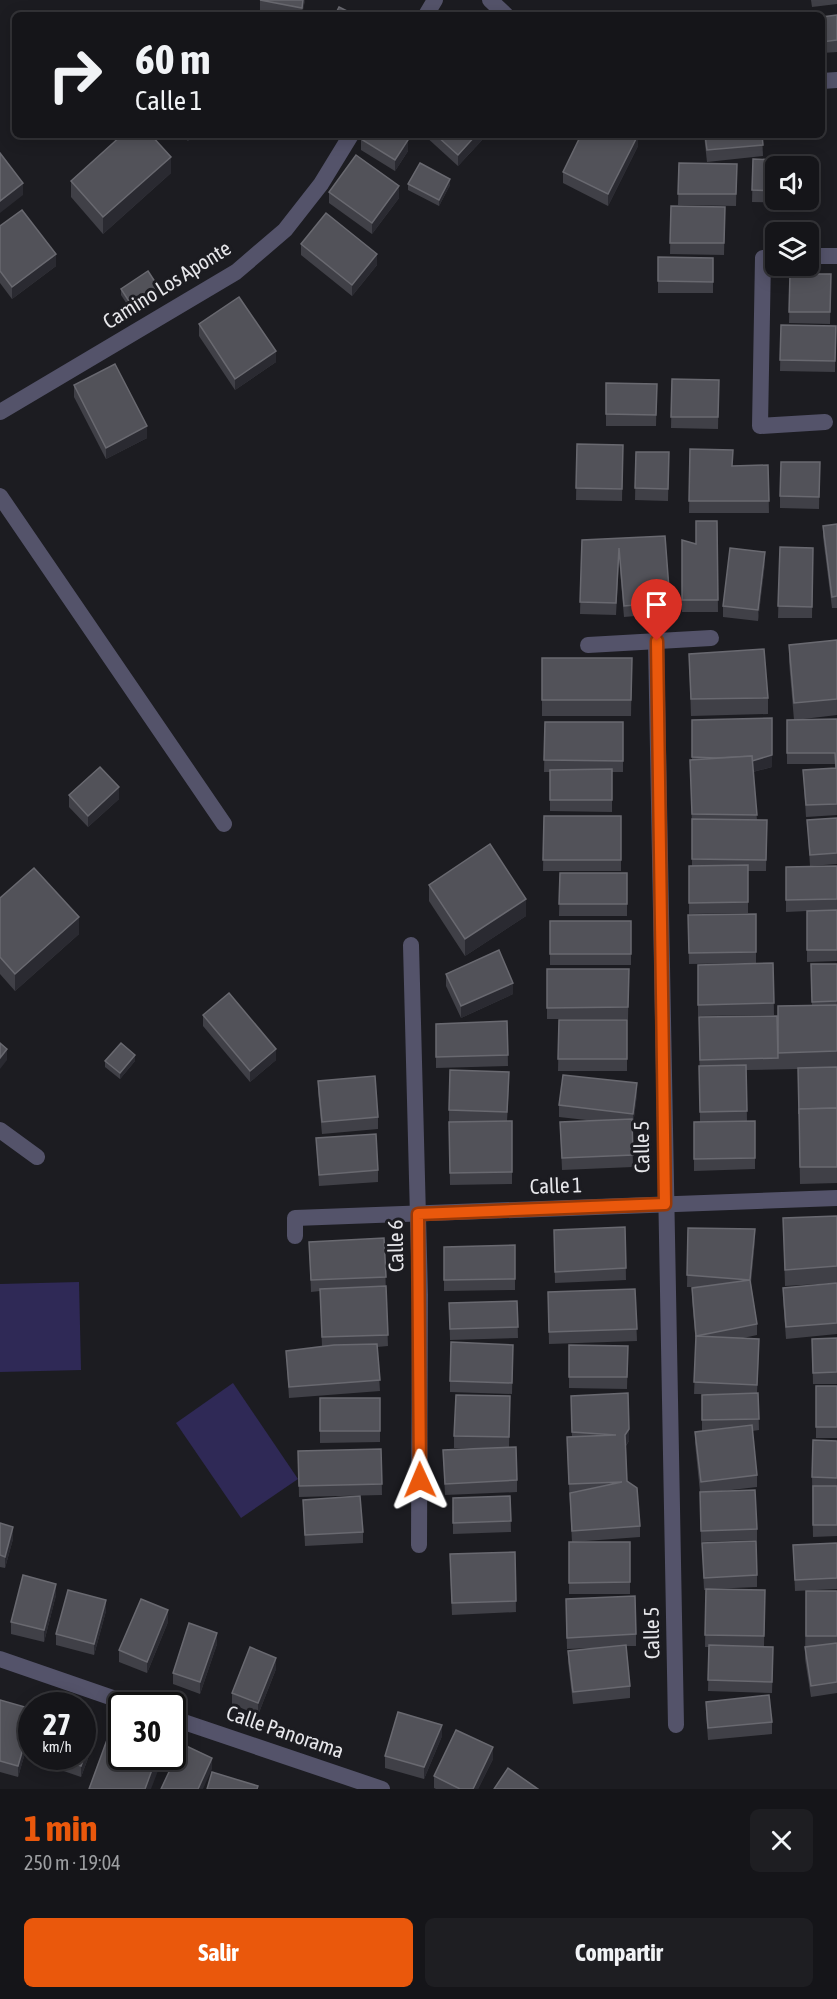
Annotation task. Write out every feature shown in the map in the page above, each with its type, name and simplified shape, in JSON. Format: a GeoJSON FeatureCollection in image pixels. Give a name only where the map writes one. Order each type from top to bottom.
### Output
{"type":"FeatureCollection","features":[{"type":"Feature","properties":{"kind":"street"},"geometry":{"type":"LineString","coordinates":[[490,0],[503,12]]}},
{"type":"Feature","properties":{"kind":"street","name":"Camino Los Aponte"},"geometry":{"type":"LineString","coordinates":[[0,412],[236,272],[285,230],[321,184],[349,138]]}},
{"type":"Feature","properties":{"kind":"street"},"geometry":{"type":"LineString","coordinates":[[819,256],[837,256]]}},
{"type":"Feature","properties":{"kind":"street"},"geometry":{"type":"LineString","coordinates":[[765,258],[763,258],[760,426],[825,422]]}},
{"type":"Feature","properties":{"kind":"street"},"geometry":{"type":"LineString","coordinates":[[0,496],[224,824]]}},
{"type":"Feature","properties":{"kind":"street"},"geometry":{"type":"LineString","coordinates":[[588,645],[711,638]]}},
{"type":"Feature","properties":{"kind":"street","name":"Calle 5"},"geometry":{"type":"LineString","coordinates":[[657,641],[665,1204],[676,1725]]}},
{"type":"Feature","properties":{"kind":"street","name":"Calle 6"},"geometry":{"type":"LineString","coordinates":[[411,945],[418,1214],[419,1545]]}},
{"type":"Feature","properties":{"kind":"street"},"geometry":{"type":"LineString","coordinates":[[0,1130],[37,1157]]}},
{"type":"Feature","properties":{"kind":"street","name":"Calle 1"},"geometry":{"type":"LineString","coordinates":[[295,1236],[295,1218],[837,1198]]}},
{"type":"Feature","properties":{"kind":"street"},"geometry":{"type":"LineString","coordinates":[[0,1659],[108,1696]]}},
{"type":"Feature","properties":{"kind":"street","name":"Calle Panorama"},"geometry":{"type":"LineString","coordinates":[[186,1723],[382,1789]]}},
{"type":"Feature","properties":{"kind":"shaded area"},"geometry":{"type":"Polygon","coordinates":[[[79,1282],[81,1370],[0,1372],[0,1284],[79,1282]]]}},
{"type":"Feature","properties":{"kind":"shaded area"},"geometry":{"type":"Polygon","coordinates":[[[233,1383],[298,1479],[241,1518],[176,1423],[233,1383]]]}},
{"type":"Feature","properties":{"kind":"building"},"geometry":{"type":"Polygon","coordinates":[[[260,0],[303,0],[302,8],[260,0]]]}},
{"type":"Feature","properties":{"kind":"building"},"geometry":{"type":"Polygon","coordinates":[[[339,7],[349,12],[336,12],[339,7]]]}},
{"type":"Feature","properties":{"kind":"building"},"geometry":{"type":"Polygon","coordinates":[[[837,15],[837,40],[825,42],[825,17],[837,15]]]}},
{"type":"Feature","properties":{"kind":"building"},"geometry":{"type":"Polygon","coordinates":[[[119,138],[154,138],[171,157],[103,217],[71,181],[119,138]]]}},
{"type":"Feature","properties":{"kind":"building"},"geometry":{"type":"Polygon","coordinates":[[[405,138],[408,140],[395,160],[361,139],[405,138]]]}},
{"type":"Feature","properties":{"kind":"building"},"geometry":{"type":"Polygon","coordinates":[[[439,138],[473,138],[458,155],[439,138]]]}},
{"type":"Feature","properties":{"kind":"building"},"geometry":{"type":"Polygon","coordinates":[[[580,138],[636,138],[608,194],[563,172],[580,138]]]}},
{"type":"Feature","properties":{"kind":"building"},"geometry":{"type":"Polygon","coordinates":[[[705,138],[762,138],[763,145],[707,150],[705,138]]]}},
{"type":"Feature","properties":{"kind":"building"},"geometry":{"type":"Polygon","coordinates":[[[0,153],[23,183],[0,201],[0,153]]]}},
{"type":"Feature","properties":{"kind":"building"},"geometry":{"type":"Polygon","coordinates":[[[356,155],[399,186],[372,223],[329,192],[356,155]]]}},
{"type":"Feature","properties":{"kind":"building"},"geometry":{"type":"Polygon","coordinates":[[[753,159],[765,159],[765,191],[752,190],[753,159]]]}},
{"type":"Feature","properties":{"kind":"building"},"geometry":{"type":"Polygon","coordinates":[[[420,163],[450,179],[439,200],[408,184],[420,163]]]}},
{"type":"Feature","properties":{"kind":"building"},"geometry":{"type":"Polygon","coordinates":[[[679,163],[737,164],[736,194],[678,194],[679,163]]]}},
{"type":"Feature","properties":{"kind":"building"},"geometry":{"type":"Polygon","coordinates":[[[671,206],[725,207],[724,243],[670,243],[671,206]]]}},
{"type":"Feature","properties":{"kind":"building"},"geometry":{"type":"Polygon","coordinates":[[[22,210],[56,254],[12,287],[0,271],[0,226],[22,210]]]}},
{"type":"Feature","properties":{"kind":"building"},"geometry":{"type":"Polygon","coordinates":[[[326,213],[377,254],[352,285],[301,244],[326,213]]]}},
{"type":"Feature","properties":{"kind":"building"},"geometry":{"type":"Polygon","coordinates":[[[658,257],[713,258],[713,282],[658,281],[658,257]]]}},
{"type":"Feature","properties":{"kind":"building"},"geometry":{"type":"Polygon","coordinates":[[[148,271],[161,291],[134,309],[121,289],[148,271]]]}},
{"type":"Feature","properties":{"kind":"building"},"geometry":{"type":"Polygon","coordinates":[[[831,274],[830,312],[789,312],[790,276],[831,274]]]}},
{"type":"Feature","properties":{"kind":"building"},"geometry":{"type":"Polygon","coordinates":[[[239,297],[276,351],[235,379],[199,324],[239,297]]]}},
{"type":"Feature","properties":{"kind":"building"},"geometry":{"type":"Polygon","coordinates":[[[781,325],[836,326],[835,361],[780,360],[781,325]]]}},
{"type":"Feature","properties":{"kind":"building"},"geometry":{"type":"Polygon","coordinates":[[[115,364],[147,426],[106,448],[74,385],[115,364]]]}},
{"type":"Feature","properties":{"kind":"building"},"geometry":{"type":"Polygon","coordinates":[[[672,379],[719,380],[718,417],[671,417],[672,379]]]}},
{"type":"Feature","properties":{"kind":"building"},"geometry":{"type":"Polygon","coordinates":[[[606,383],[657,384],[656,415],[606,414],[606,383]]]}},
{"type":"Feature","properties":{"kind":"building"},"geometry":{"type":"Polygon","coordinates":[[[577,444],[623,445],[622,489],[576,488],[577,444]]]}},
{"type":"Feature","properties":{"kind":"building"},"geometry":{"type":"Polygon","coordinates":[[[690,449],[733,450],[732,466],[768,465],[769,501],[689,501],[690,449]]]}},
{"type":"Feature","properties":{"kind":"building"},"geometry":{"type":"Polygon","coordinates":[[[636,452],[669,452],[668,489],[635,488],[636,452]]]}},
{"type":"Feature","properties":{"kind":"building"},"geometry":{"type":"Polygon","coordinates":[[[781,462],[820,462],[819,497],[780,496],[781,462]]]}},
{"type":"Feature","properties":{"kind":"building"},"geometry":{"type":"Polygon","coordinates":[[[696,521],[717,521],[718,600],[682,600],[682,540],[696,544],[696,521]]]}},
{"type":"Feature","properties":{"kind":"building"},"geometry":{"type":"Polygon","coordinates":[[[837,524],[837,596],[832,597],[823,526],[837,524]]]}},
{"type":"Feature","properties":{"kind":"building"},"geometry":{"type":"Polygon","coordinates":[[[665,536],[670,602],[624,606],[619,548],[616,603],[580,602],[582,540],[665,536]]]}},
{"type":"Feature","properties":{"kind":"building"},"geometry":{"type":"Polygon","coordinates":[[[780,547],[813,548],[812,607],[778,606],[780,547]]]}},
{"type":"Feature","properties":{"kind":"building"},"geometry":{"type":"Polygon","coordinates":[[[730,548],[765,552],[758,610],[723,606],[730,548]]]}},
{"type":"Feature","properties":{"kind":"building"},"geometry":{"type":"Polygon","coordinates":[[[837,640],[837,699],[794,703],[789,645],[837,640]]]}},
{"type":"Feature","properties":{"kind":"building"},"geometry":{"type":"Polygon","coordinates":[[[764,649],[768,698],[691,699],[689,654],[764,649]]]}},
{"type":"Feature","properties":{"kind":"building"},"geometry":{"type":"Polygon","coordinates":[[[542,658],[632,658],[631,700],[542,700],[542,658]]]}},
{"type":"Feature","properties":{"kind":"building"},"geometry":{"type":"Polygon","coordinates":[[[772,718],[772,755],[752,761],[752,756],[692,757],[692,720],[772,718]]]}},
{"type":"Feature","properties":{"kind":"building"},"geometry":{"type":"Polygon","coordinates":[[[837,719],[837,804],[806,805],[803,770],[836,768],[835,753],[787,753],[787,720],[837,719]]]}},
{"type":"Feature","properties":{"kind":"building"},"geometry":{"type":"Polygon","coordinates":[[[545,722],[623,722],[623,761],[544,760],[545,722]]]}},
{"type":"Feature","properties":{"kind":"building"},"geometry":{"type":"Polygon","coordinates":[[[752,756],[757,815],[692,814],[690,760],[752,756]]]}},
{"type":"Feature","properties":{"kind":"building"},"geometry":{"type":"Polygon","coordinates":[[[100,767],[119,787],[88,816],[69,795],[100,767]]]}},
{"type":"Feature","properties":{"kind":"building"},"geometry":{"type":"Polygon","coordinates":[[[612,769],[612,800],[550,800],[550,770],[612,769]]]}},
{"type":"Feature","properties":{"kind":"building"},"geometry":{"type":"Polygon","coordinates":[[[544,816],[621,816],[621,860],[543,860],[544,816]]]}},
{"type":"Feature","properties":{"kind":"building"},"geometry":{"type":"Polygon","coordinates":[[[837,818],[837,853],[810,855],[807,820],[837,818]]]}},
{"type":"Feature","properties":{"kind":"building"},"geometry":{"type":"Polygon","coordinates":[[[692,819],[767,820],[766,860],[692,859],[692,819]]]}},
{"type":"Feature","properties":{"kind":"building"},"geometry":{"type":"Polygon","coordinates":[[[490,844],[526,899],[465,939],[429,885],[490,844]]]}},
{"type":"Feature","properties":{"kind":"building"},"geometry":{"type":"Polygon","coordinates":[[[748,865],[748,902],[689,903],[689,866],[748,865]]]}},
{"type":"Feature","properties":{"kind":"building"},"geometry":{"type":"Polygon","coordinates":[[[837,866],[837,899],[786,900],[786,867],[837,866]]]}},
{"type":"Feature","properties":{"kind":"building"},"geometry":{"type":"Polygon","coordinates":[[[34,868],[79,917],[15,974],[0,957],[0,898],[34,868]]]}},
{"type":"Feature","properties":{"kind":"building"},"geometry":{"type":"Polygon","coordinates":[[[560,873],[627,873],[627,904],[559,904],[560,873]]]}},
{"type":"Feature","properties":{"kind":"building"},"geometry":{"type":"Polygon","coordinates":[[[837,910],[837,950],[807,950],[807,911],[837,910]]]}},
{"type":"Feature","properties":{"kind":"building"},"geometry":{"type":"Polygon","coordinates":[[[756,914],[756,952],[689,953],[688,915],[756,914]]]}},
{"type":"Feature","properties":{"kind":"building"},"geometry":{"type":"Polygon","coordinates":[[[550,921],[631,921],[631,954],[550,954],[550,921]]]}},
{"type":"Feature","properties":{"kind":"building"},"geometry":{"type":"Polygon","coordinates":[[[499,950],[513,983],[461,1006],[446,974],[499,950]]]}},
{"type":"Feature","properties":{"kind":"building"},"geometry":{"type":"Polygon","coordinates":[[[773,963],[774,1003],[698,1005],[698,965],[773,963]]]}},
{"type":"Feature","properties":{"kind":"building"},"geometry":{"type":"Polygon","coordinates":[[[811,964],[837,964],[837,1001],[812,1002],[811,964]]]}},
{"type":"Feature","properties":{"kind":"building"},"geometry":{"type":"Polygon","coordinates":[[[547,969],[629,969],[628,1007],[547,1008],[547,969]]]}},
{"type":"Feature","properties":{"kind":"building"},"geometry":{"type":"Polygon","coordinates":[[[229,993],[276,1049],[250,1071],[203,1015],[229,993]]]}},
{"type":"Feature","properties":{"kind":"building"},"geometry":{"type":"Polygon","coordinates":[[[837,1005],[837,1051],[778,1053],[778,1006],[837,1005]]]}},
{"type":"Feature","properties":{"kind":"building"},"geometry":{"type":"Polygon","coordinates":[[[777,1016],[778,1058],[700,1060],[699,1017],[777,1016]]]}},
{"type":"Feature","properties":{"kind":"building"},"geometry":{"type":"Polygon","coordinates":[[[559,1020],[627,1020],[627,1059],[558,1059],[559,1020]]]}},
{"type":"Feature","properties":{"kind":"building"},"geometry":{"type":"Polygon","coordinates":[[[507,1021],[508,1055],[436,1057],[436,1024],[507,1021]]]}},
{"type":"Feature","properties":{"kind":"building"},"geometry":{"type":"Polygon","coordinates":[[[0,1043],[7,1049],[0,1058],[0,1043]]]}},
{"type":"Feature","properties":{"kind":"building"},"geometry":{"type":"Polygon","coordinates":[[[121,1043],[135,1055],[120,1073],[105,1061],[121,1043]]]}},
{"type":"Feature","properties":{"kind":"building"},"geometry":{"type":"Polygon","coordinates":[[[746,1065],[747,1111],[700,1112],[699,1066],[746,1065]]]}},
{"type":"Feature","properties":{"kind":"building"},"geometry":{"type":"Polygon","coordinates":[[[837,1067],[837,1108],[799,1109],[799,1114],[798,1068],[837,1067]]]}},
{"type":"Feature","properties":{"kind":"building"},"geometry":{"type":"Polygon","coordinates":[[[450,1070],[509,1072],[507,1112],[449,1110],[450,1070]]]}},
{"type":"Feature","properties":{"kind":"building"},"geometry":{"type":"Polygon","coordinates":[[[563,1075],[637,1083],[633,1114],[559,1105],[563,1075]]]}},
{"type":"Feature","properties":{"kind":"building"},"geometry":{"type":"Polygon","coordinates":[[[375,1076],[378,1117],[322,1122],[318,1081],[375,1076]]]}},
{"type":"Feature","properties":{"kind":"building"},"geometry":{"type":"Polygon","coordinates":[[[837,1108],[837,1167],[800,1167],[799,1109],[837,1108]]]}},
{"type":"Feature","properties":{"kind":"building"},"geometry":{"type":"Polygon","coordinates":[[[632,1119],[633,1155],[562,1158],[560,1122],[632,1119]]]}},
{"type":"Feature","properties":{"kind":"building"},"geometry":{"type":"Polygon","coordinates":[[[512,1121],[512,1172],[450,1173],[449,1122],[512,1121]]]}},
{"type":"Feature","properties":{"kind":"building"},"geometry":{"type":"Polygon","coordinates":[[[755,1121],[755,1158],[694,1159],[694,1122],[755,1121]]]}},
{"type":"Feature","properties":{"kind":"building"},"geometry":{"type":"Polygon","coordinates":[[[376,1134],[378,1170],[319,1175],[316,1138],[376,1134]]]}},
{"type":"Feature","properties":{"kind":"building"},"geometry":{"type":"Polygon","coordinates":[[[837,1216],[837,1266],[785,1270],[783,1218],[837,1216]]]}},
{"type":"Feature","properties":{"kind":"building"},"geometry":{"type":"Polygon","coordinates":[[[625,1227],[626,1268],[555,1272],[554,1230],[625,1227]]]}},
{"type":"Feature","properties":{"kind":"building"},"geometry":{"type":"Polygon","coordinates":[[[688,1228],[755,1229],[750,1280],[687,1275],[688,1228]]]}},
{"type":"Feature","properties":{"kind":"building"},"geometry":{"type":"Polygon","coordinates":[[[384,1238],[386,1277],[311,1280],[309,1242],[384,1238]]]}},
{"type":"Feature","properties":{"kind":"building"},"geometry":{"type":"Polygon","coordinates":[[[515,1245],[515,1279],[444,1280],[444,1247],[515,1245]]]}},
{"type":"Feature","properties":{"kind":"building"},"geometry":{"type":"Polygon","coordinates":[[[750,1280],[757,1324],[696,1336],[692,1288],[750,1280]]]}},
{"type":"Feature","properties":{"kind":"building"},"geometry":{"type":"Polygon","coordinates":[[[837,1283],[837,1323],[786,1327],[783,1288],[837,1283]]]}},
{"type":"Feature","properties":{"kind":"building"},"geometry":{"type":"Polygon","coordinates":[[[386,1286],[388,1335],[322,1337],[320,1289],[386,1286]]]}},
{"type":"Feature","properties":{"kind":"building"},"geometry":{"type":"Polygon","coordinates":[[[635,1289],[637,1329],[549,1332],[548,1292],[635,1289]]]}},
{"type":"Feature","properties":{"kind":"building"},"geometry":{"type":"Polygon","coordinates":[[[517,1301],[518,1327],[450,1329],[449,1303],[517,1301]]]}},
{"type":"Feature","properties":{"kind":"building"},"geometry":{"type":"Polygon","coordinates":[[[696,1336],[759,1339],[757,1385],[694,1382],[696,1336]]]}},
{"type":"Feature","properties":{"kind":"building"},"geometry":{"type":"Polygon","coordinates":[[[837,1338],[837,1372],[813,1373],[812,1339],[837,1338]]]}},
{"type":"Feature","properties":{"kind":"building"},"geometry":{"type":"Polygon","coordinates":[[[451,1342],[513,1345],[512,1383],[450,1381],[451,1342]]]}},
{"type":"Feature","properties":{"kind":"building"},"geometry":{"type":"Polygon","coordinates":[[[377,1344],[380,1380],[289,1387],[286,1351],[334,1345],[377,1344]]]}},
{"type":"Feature","properties":{"kind":"building"},"geometry":{"type":"Polygon","coordinates":[[[569,1345],[628,1346],[627,1377],[569,1377],[569,1345]]]}},
{"type":"Feature","properties":{"kind":"building"},"geometry":{"type":"Polygon","coordinates":[[[816,1386],[837,1386],[837,1427],[816,1427],[816,1386]]]}},
{"type":"Feature","properties":{"kind":"building"},"geometry":{"type":"Polygon","coordinates":[[[628,1393],[629,1429],[625,1435],[627,1481],[637,1488],[640,1526],[572,1531],[570,1493],[622,1482],[569,1484],[567,1437],[616,1435],[572,1432],[571,1396],[628,1393]]]}},
{"type":"Feature","properties":{"kind":"building"},"geometry":{"type":"Polygon","coordinates":[[[758,1393],[759,1419],[702,1420],[702,1395],[758,1393]]]}},
{"type":"Feature","properties":{"kind":"building"},"geometry":{"type":"Polygon","coordinates":[[[456,1395],[510,1396],[509,1437],[454,1436],[456,1395]]]}},
{"type":"Feature","properties":{"kind":"building"},"geometry":{"type":"Polygon","coordinates":[[[320,1398],[380,1398],[380,1431],[320,1431],[320,1398]]]}},
{"type":"Feature","properties":{"kind":"building"},"geometry":{"type":"Polygon","coordinates":[[[752,1425],[757,1475],[701,1482],[695,1432],[752,1425]]]}},
{"type":"Feature","properties":{"kind":"building"},"geometry":{"type":"Polygon","coordinates":[[[813,1440],[837,1441],[837,1478],[812,1477],[813,1440]]]}},
{"type":"Feature","properties":{"kind":"building"},"geometry":{"type":"Polygon","coordinates":[[[516,1447],[517,1480],[445,1484],[443,1450],[516,1447]]]}},
{"type":"Feature","properties":{"kind":"building"},"geometry":{"type":"Polygon","coordinates":[[[381,1449],[382,1484],[299,1486],[298,1451],[381,1449]]]}},
{"type":"Feature","properties":{"kind":"building"},"geometry":{"type":"Polygon","coordinates":[[[813,1486],[837,1486],[837,1525],[813,1525],[813,1486]]]}},
{"type":"Feature","properties":{"kind":"building"},"geometry":{"type":"Polygon","coordinates":[[[755,1490],[757,1529],[701,1531],[700,1492],[755,1490]]]}},
{"type":"Feature","properties":{"kind":"building"},"geometry":{"type":"Polygon","coordinates":[[[360,1496],[363,1532],[305,1535],[303,1500],[360,1496]]]}},
{"type":"Feature","properties":{"kind":"building"},"geometry":{"type":"Polygon","coordinates":[[[510,1496],[511,1521],[453,1523],[453,1498],[510,1496]]]}},
{"type":"Feature","properties":{"kind":"building"},"geometry":{"type":"Polygon","coordinates":[[[0,1523],[13,1527],[5,1557],[0,1555],[0,1523]]]}},
{"type":"Feature","properties":{"kind":"building"},"geometry":{"type":"Polygon","coordinates":[[[756,1541],[757,1575],[704,1578],[702,1543],[756,1541]]]}},
{"type":"Feature","properties":{"kind":"building"},"geometry":{"type":"Polygon","coordinates":[[[569,1542],[630,1542],[630,1582],[569,1583],[569,1542]]]}},
{"type":"Feature","properties":{"kind":"building"},"geometry":{"type":"Polygon","coordinates":[[[837,1543],[837,1578],[795,1580],[793,1545],[837,1543]]]}},
{"type":"Feature","properties":{"kind":"building"},"geometry":{"type":"Polygon","coordinates":[[[515,1552],[516,1601],[452,1603],[450,1554],[515,1552]]]}},
{"type":"Feature","properties":{"kind":"building"},"geometry":{"type":"Polygon","coordinates":[[[23,1575],[56,1584],[44,1630],[11,1622],[23,1575]]]}},
{"type":"Feature","properties":{"kind":"building"},"geometry":{"type":"Polygon","coordinates":[[[706,1589],[765,1590],[764,1636],[705,1635],[706,1589]]]}},
{"type":"Feature","properties":{"kind":"building"},"geometry":{"type":"Polygon","coordinates":[[[68,1590],[106,1600],[94,1644],[56,1634],[68,1590]]]}},
{"type":"Feature","properties":{"kind":"building"},"geometry":{"type":"Polygon","coordinates":[[[806,1591],[837,1591],[837,1636],[806,1636],[806,1591]]]}},
{"type":"Feature","properties":{"kind":"building"},"geometry":{"type":"Polygon","coordinates":[[[635,1596],[636,1634],[567,1638],[566,1599],[635,1596]]]}},
{"type":"Feature","properties":{"kind":"building"},"geometry":{"type":"Polygon","coordinates":[[[141,1599],[168,1610],[147,1662],[119,1650],[141,1599]]]}},
{"type":"Feature","properties":{"kind":"building"},"geometry":{"type":"Polygon","coordinates":[[[189,1623],[217,1633],[200,1682],[173,1673],[189,1623]]]}},
{"type":"Feature","properties":{"kind":"building"},"geometry":{"type":"Polygon","coordinates":[[[837,1643],[837,1682],[811,1686],[805,1647],[837,1643]]]}},
{"type":"Feature","properties":{"kind":"building"},"geometry":{"type":"Polygon","coordinates":[[[626,1645],[630,1686],[573,1692],[568,1651],[626,1645]]]}},
{"type":"Feature","properties":{"kind":"building"},"geometry":{"type":"Polygon","coordinates":[[[709,1645],[773,1647],[772,1682],[708,1680],[709,1645]]]}},
{"type":"Feature","properties":{"kind":"building"},"geometry":{"type":"Polygon","coordinates":[[[250,1647],[276,1658],[258,1703],[232,1693],[250,1647]]]}},
{"type":"Feature","properties":{"kind":"building"},"geometry":{"type":"Polygon","coordinates":[[[769,1695],[772,1722],[708,1728],[706,1702],[769,1695]]]}},
{"type":"Feature","properties":{"kind":"building"},"geometry":{"type":"Polygon","coordinates":[[[0,1700],[18,1705],[18,1766],[0,1761],[0,1700]]]}},
{"type":"Feature","properties":{"kind":"building"},"geometry":{"type":"Polygon","coordinates":[[[398,1712],[442,1725],[424,1767],[385,1756],[398,1712]]]}},
{"type":"Feature","properties":{"kind":"building"},"geometry":{"type":"Polygon","coordinates":[[[456,1730],[493,1747],[473,1789],[460,1789],[434,1776],[456,1730]]]}},
{"type":"Feature","properties":{"kind":"building"},"geometry":{"type":"Polygon","coordinates":[[[108,1737],[108,1770],[152,1770],[145,1789],[89,1789],[108,1737]]]}},
{"type":"Feature","properties":{"kind":"building"},"geometry":{"type":"Polygon","coordinates":[[[186,1746],[212,1758],[198,1789],[161,1789],[170,1770],[186,1770],[186,1746]]]}},
{"type":"Feature","properties":{"kind":"building"},"geometry":{"type":"Polygon","coordinates":[[[508,1768],[538,1789],[494,1789],[508,1768]]]}},
{"type":"Feature","properties":{"kind":"building"},"geometry":{"type":"Polygon","coordinates":[[[212,1772],[258,1786],[257,1789],[207,1789],[212,1772]]]}},
{"type":"Feature","properties":{"kind":"route"},"geometry":{"type":"LineString","coordinates":[[420,1480],[418,1214],[665,1204],[657,641]]}}]}
